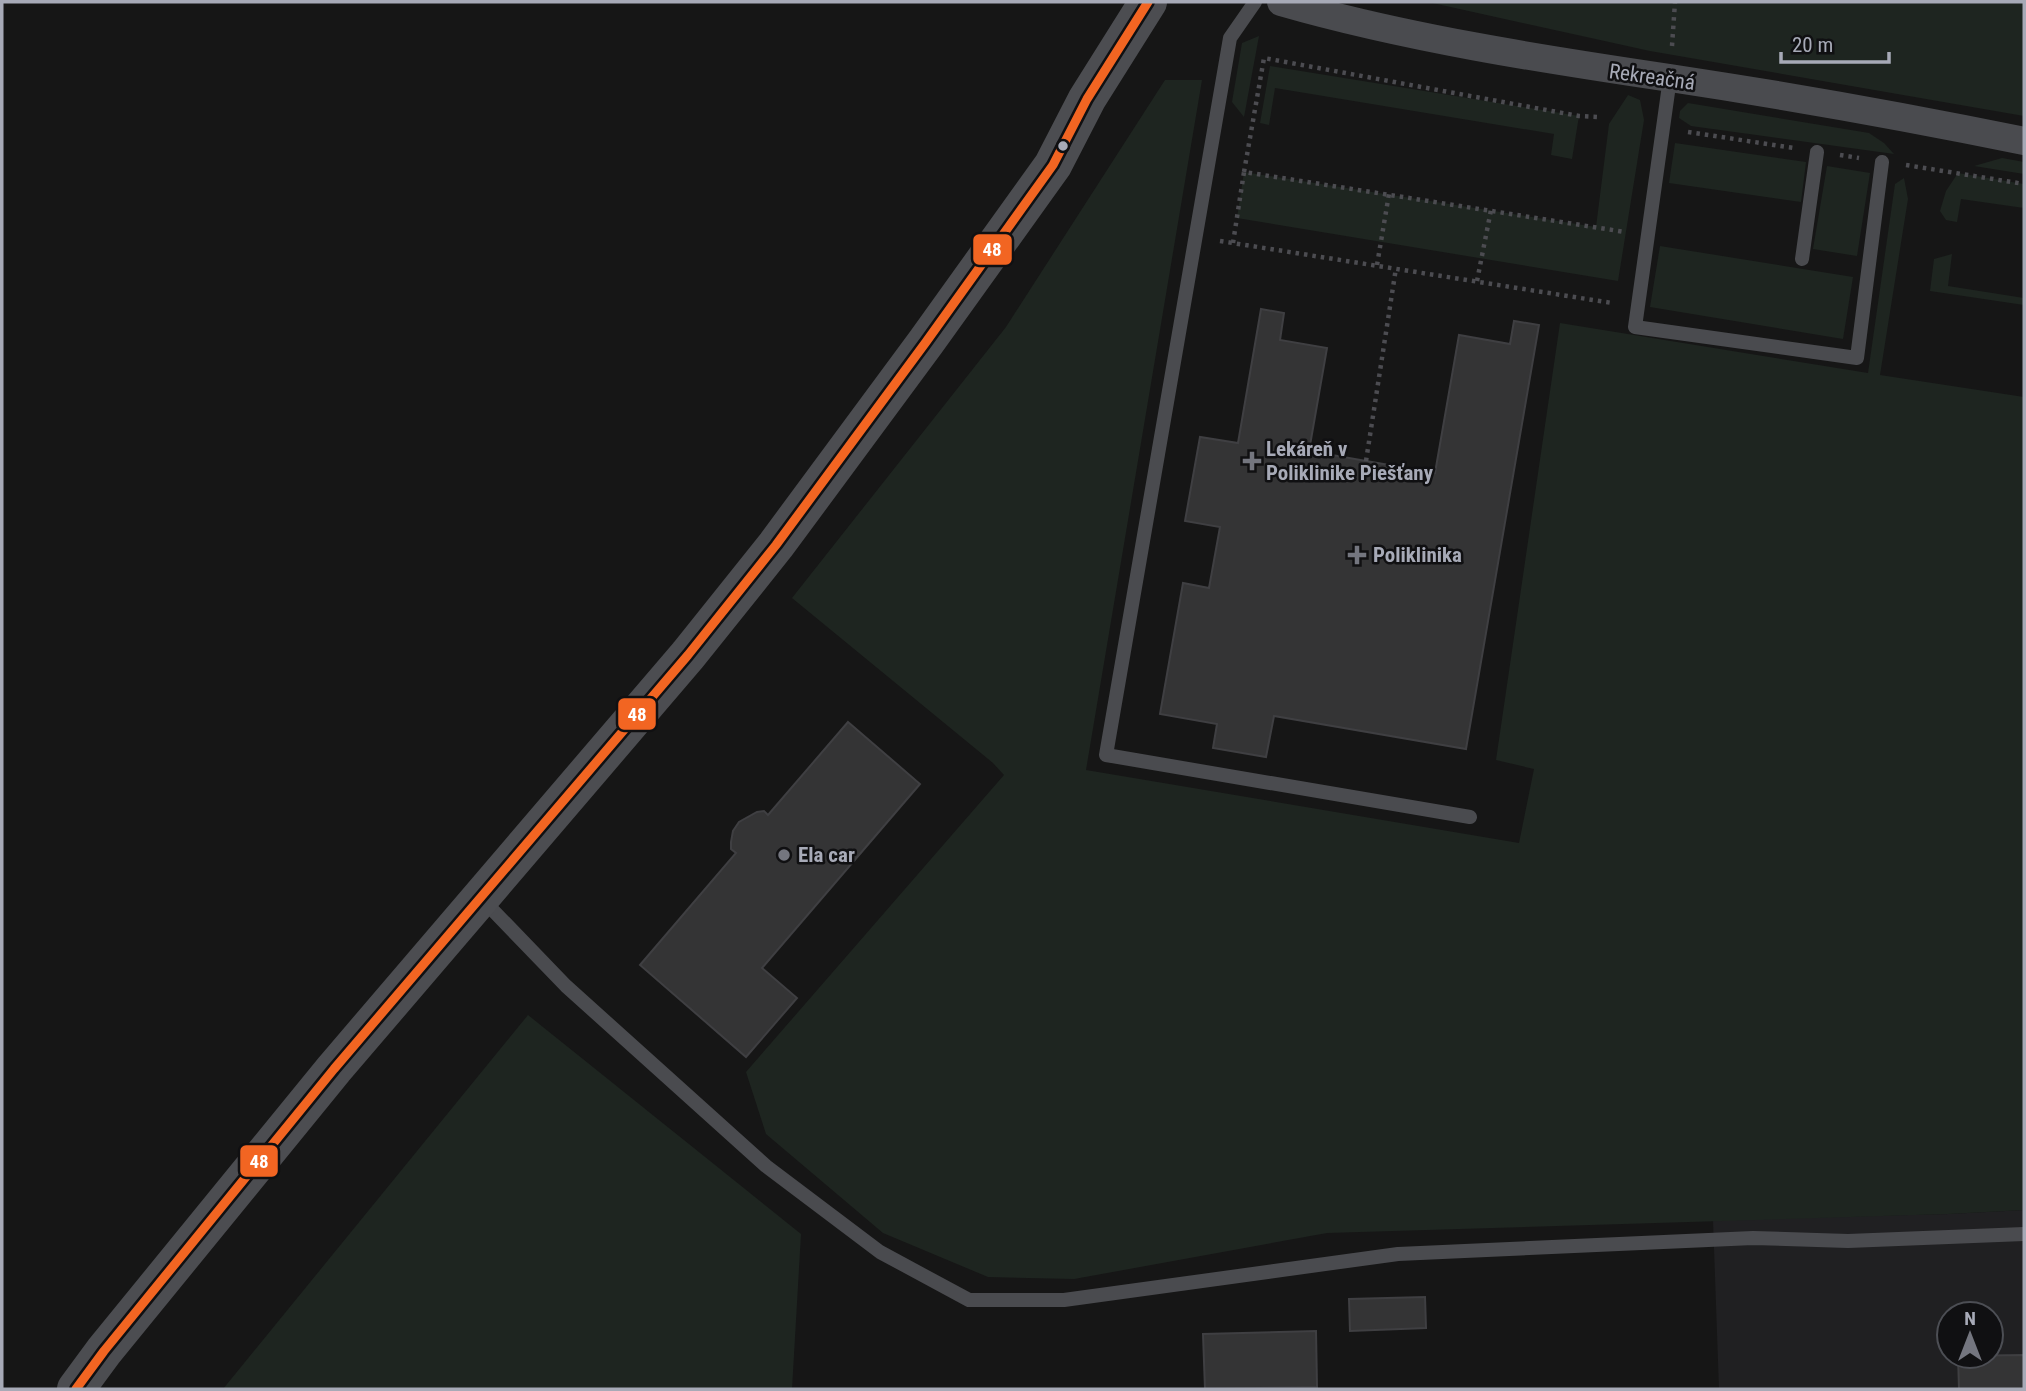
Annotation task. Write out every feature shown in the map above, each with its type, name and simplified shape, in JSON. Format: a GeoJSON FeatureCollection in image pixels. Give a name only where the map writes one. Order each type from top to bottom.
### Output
{"type":"FeatureCollection","features":[{"type":"Feature","properties":{"kind":"main road"},"geometry":{"type":"LineString","coordinates":[[76,1389],[325,1079],[688,655],[776,545],[1052,165],[1087,99],[1148,2]]}},
{"type":"Feature","properties":{"kind":"street","name":"Rekreačná"},"geometry":{"type":"LineString","coordinates":[[1281,2],[1352,21],[1604,70],[1670,78],[2024,141]]}},
{"type":"Feature","properties":{"kind":"lane"},"geometry":{"type":"LineString","coordinates":[[1255,2],[1230,38],[1106,755],[1470,817]]}},
{"type":"Feature","properties":{"kind":"lane"},"geometry":{"type":"LineString","coordinates":[[1670,78],[1635,327],[1857,358],[1882,162]]}},
{"type":"Feature","properties":{"kind":"lane"},"geometry":{"type":"LineString","coordinates":[[1802,259],[1817,152]]}},
{"type":"Feature","properties":{"kind":"lane"},"geometry":{"type":"LineString","coordinates":[[480,898],[566,986],[766,1166],[880,1252],[969,1300],[1064,1300],[1398,1254],[1753,1238],[1848,1241],[2024,1234]]}},
{"type":"Feature","properties":{"kind":"path"},"geometry":{"type":"LineString","coordinates":[[1670,78],[1675,2]]}},
{"type":"Feature","properties":{"kind":"path"},"geometry":{"type":"LineString","coordinates":[[1233,243],[1264,58],[1579,116],[1597,117]]}},
{"type":"Feature","properties":{"kind":"path"},"geometry":{"type":"LineString","coordinates":[[1244,172],[1649,236]]}},
{"type":"Feature","properties":{"kind":"path"},"geometry":{"type":"LineString","coordinates":[[1377,265],[1389,194]]}},
{"type":"Feature","properties":{"kind":"path"},"geometry":{"type":"LineString","coordinates":[[1477,281],[1491,209]]}},
{"type":"Feature","properties":{"kind":"path"},"geometry":{"type":"LineString","coordinates":[[1195,237],[1638,307]]}},
{"type":"Feature","properties":{"kind":"path"},"geometry":{"type":"LineString","coordinates":[[1366,461],[1396,268]]}},
{"type":"Feature","properties":{"kind":"shaded area"},"geometry":{"type":"Polygon","coordinates":[[[1428,2],[2024,2],[2024,116],[1650,51],[1428,2]]]}},
{"type":"Feature","properties":{"kind":"shaded area"},"geometry":{"type":"Polygon","coordinates":[[[1259,36],[1244,117],[1232,102],[1242,43],[1259,36]]]}},
{"type":"Feature","properties":{"kind":"shaded area"},"geometry":{"type":"Polygon","coordinates":[[[1270,66],[1579,116],[1572,159],[1551,155],[1554,134],[1275,88],[1269,125],[1260,123],[1270,66]]]}},
{"type":"Feature","properties":{"kind":"shaded area"},"geometry":{"type":"Polygon","coordinates":[[[1165,80],[1202,80],[1086,770],[1519,843],[1534,769],[1496,760],[1560,323],[1868,373],[1895,184],[1904,178],[1908,199],[1880,375],[2024,397],[2024,1210],[1327,1233],[1074,1279],[988,1277],[883,1233],[766,1134],[746,1072],[1004,775],[993,763],[792,598],[1006,327],[1165,80]]]}},
{"type":"Feature","properties":{"kind":"shaded area"},"geometry":{"type":"Polygon","coordinates":[[[1628,95],[1640,100],[1644,120],[1618,281],[1237,218],[1244,172],[1596,227],[1609,124],[1628,95]]]}},
{"type":"Feature","properties":{"kind":"shaded area"},"geometry":{"type":"Polygon","coordinates":[[[1688,103],[1869,133],[1894,154],[1691,126],[1679,118],[1680,111],[1688,103]]]}},
{"type":"Feature","properties":{"kind":"shaded area"},"geometry":{"type":"Polygon","coordinates":[[[1675,143],[1806,162],[1801,202],[1669,183],[1675,143]]]}},
{"type":"Feature","properties":{"kind":"shaded area"},"geometry":{"type":"Polygon","coordinates":[[[2002,158],[2024,162],[2024,174],[1974,166],[2002,158]]]}},
{"type":"Feature","properties":{"kind":"shaded area"},"geometry":{"type":"Polygon","coordinates":[[[1827,166],[1870,173],[1857,256],[1813,249],[1827,166]]]}},
{"type":"Feature","properties":{"kind":"shaded area"},"geometry":{"type":"Polygon","coordinates":[[[1958,173],[2024,184],[2024,208],[1961,199],[1957,222],[1946,220],[1940,211],[1946,191],[1958,173]]]}},
{"type":"Feature","properties":{"kind":"shaded area"},"geometry":{"type":"Polygon","coordinates":[[[1660,246],[1853,277],[1843,339],[1650,307],[1660,246]]]}},
{"type":"Feature","properties":{"kind":"shaded area"},"geometry":{"type":"Polygon","coordinates":[[[1952,254],[1948,286],[2024,298],[2024,305],[1930,291],[1934,259],[1952,254]]]}},
{"type":"Feature","properties":{"kind":"shaded area"},"geometry":{"type":"Polygon","coordinates":[[[528,1015],[801,1234],[792,1389],[223,1389],[528,1015]]]}},
{"type":"Feature","properties":{"kind":"shaded area"},"geometry":{"type":"Polygon","coordinates":[[[2024,1210],[2024,1389],[1719,1389],[1713,1220],[2024,1210]]]}},
{"type":"Feature","properties":{"kind":"building","name":"Poliklinika"},"geometry":{"type":"Polygon","coordinates":[[[1261,309],[1284,313],[1280,340],[1327,348],[1309,451],[1435,473],[1459,335],[1510,344],[1514,321],[1539,325],[1466,749],[1274,716],[1266,757],[1213,748],[1217,724],[1160,714],[1183,583],[1209,588],[1220,527],[1185,521],[1200,437],[1238,443],[1261,309]]]}},
{"type":"Feature","properties":{"kind":"building"},"geometry":{"type":"Polygon","coordinates":[[[848,722],[920,784],[762,968],[797,998],[746,1057],[640,965],[736,853],[731,849],[731,842],[733,831],[739,822],[757,812],[764,811],[768,815],[848,722]]]}},
{"type":"Feature","properties":{"kind":"building"},"geometry":{"type":"Polygon","coordinates":[[[1425,1297],[1426,1328],[1350,1331],[1349,1299],[1425,1297]]]}},
{"type":"Feature","properties":{"kind":"building"},"geometry":{"type":"Polygon","coordinates":[[[1316,1331],[1317,1387],[1205,1389],[1203,1334],[1316,1331]]]}},
{"type":"Feature","properties":{"kind":"building"},"geometry":{"type":"Polygon","coordinates":[[[2005,1355],[2024,1355],[2024,1389],[1959,1389],[1958,1370],[2005,1370],[2005,1355]]]}},
{"type":"Feature","properties":{"kind":"transit line","name":"48"},"geometry":{"type":"LineString","coordinates":[[76,1389],[334,1069],[688,655],[776,545],[1053,165],[1087,99],[1148,2]]}},
{"type":"Feature","properties":{"kind":"place","name":"Lekáreň v Poliklinike Piešťany"},"geometry":{"type":"Point","coordinates":[1252,461]}},
{"type":"Feature","properties":{"kind":"place","name":"Poliklinika"},"geometry":{"type":"Point","coordinates":[1357,555]}},
{"type":"Feature","properties":{"kind":"place","name":"Ela car"},"geometry":{"type":"Point","coordinates":[784,855]}}]}
